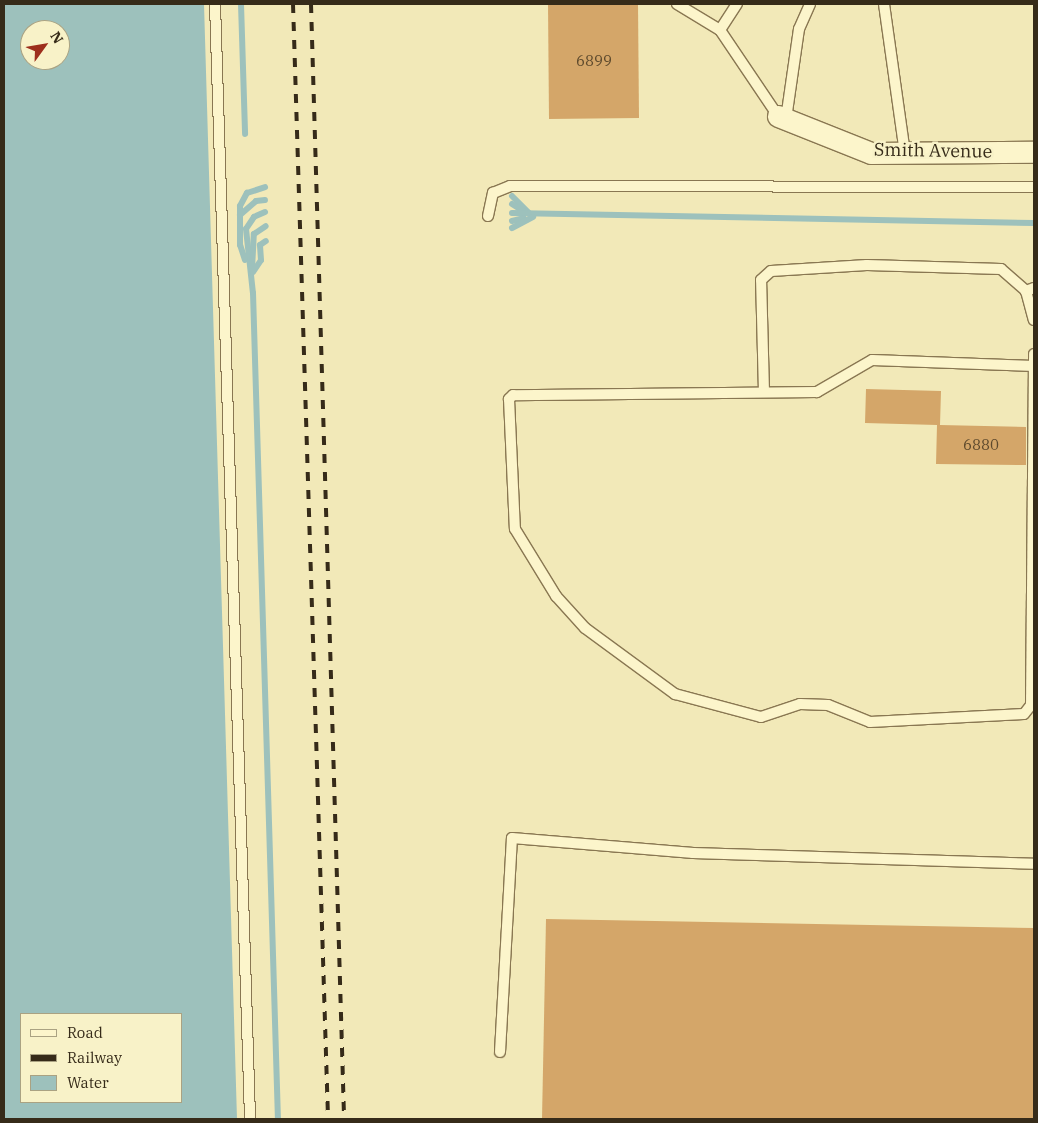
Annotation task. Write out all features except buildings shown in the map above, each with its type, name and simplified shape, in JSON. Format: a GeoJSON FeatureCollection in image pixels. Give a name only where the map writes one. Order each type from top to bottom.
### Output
{"type":"FeatureCollection","features":[{"type":"Feature","properties":{"kind":"street","name":"Smith Avenue"},"geometry":{"type":"LineString","coordinates":[[782,117],[871,153],[1034,152]]}},
{"type":"Feature","properties":{"kind":"lane"},"geometry":{"type":"LineString","coordinates":[[215,4],[250,1119]]}},
{"type":"Feature","properties":{"kind":"lane"},"geometry":{"type":"LineString","coordinates":[[677,4],[720,30],[782,117]]}},
{"type":"Feature","properties":{"kind":"lane"},"geometry":{"type":"LineString","coordinates":[[720,30],[737,4]]}},
{"type":"Feature","properties":{"kind":"lane"},"geometry":{"type":"LineString","coordinates":[[782,117],[799,29],[810,4]]}},
{"type":"Feature","properties":{"kind":"lane"},"geometry":{"type":"LineString","coordinates":[[884,4],[905,153]]}},
{"type":"Feature","properties":{"kind":"lane"},"geometry":{"type":"LineString","coordinates":[[488,216],[493,193],[510,186],[1034,188]]}},
{"type":"Feature","properties":{"kind":"lane"},"geometry":{"type":"LineString","coordinates":[[764,392],[762,280],[771,271],[867,265],[1001,269],[1030,289],[1034,320]]}},
{"type":"Feature","properties":{"kind":"lane"},"geometry":{"type":"LineString","coordinates":[[1034,354],[1034,366],[1031,705],[1014,717],[870,722],[828,705],[800,704],[761,717],[675,694],[620,657],[556,596],[515,529],[509,399],[513,395],[817,392],[872,360],[1034,366]]}},
{"type":"Feature","properties":{"kind":"lane"},"geometry":{"type":"LineString","coordinates":[[500,1052],[512,838],[693,853],[1034,864]]}},
{"type":"Feature","properties":{"kind":"water"},"geometry":{"type":"Polygon","coordinates":[[[4,4],[204,4],[237,1119],[4,1119],[4,4]]]}},
{"type":"Feature","properties":{"kind":"waterway"},"geometry":{"type":"LineString","coordinates":[[241,4],[245,134]]}},
{"type":"Feature","properties":{"kind":"waterway"},"geometry":{"type":"LineString","coordinates":[[245,260],[240,245],[240,206],[247,193],[265,187]]}},
{"type":"Feature","properties":{"kind":"waterway"},"geometry":{"type":"LineString","coordinates":[[512,196],[532,216]]}},
{"type":"Feature","properties":{"kind":"waterway"},"geometry":{"type":"LineString","coordinates":[[240,215],[256,201],[265,200]]}},
{"type":"Feature","properties":{"kind":"waterway"},"geometry":{"type":"LineString","coordinates":[[512,204],[525,212]]}},
{"type":"Feature","properties":{"kind":"waterway"},"geometry":{"type":"LineString","coordinates":[[265,212],[254,217],[246,229],[253,293],[278,1119]]}},
{"type":"Feature","properties":{"kind":"waterway"},"geometry":{"type":"LineString","coordinates":[[512,213],[1034,223]]}},
{"type":"Feature","properties":{"kind":"waterway"},"geometry":{"type":"LineString","coordinates":[[512,228],[533,217]]}},
{"type":"Feature","properties":{"kind":"waterway"},"geometry":{"type":"LineString","coordinates":[[512,221],[524,218]]}},
{"type":"Feature","properties":{"kind":"waterway"},"geometry":{"type":"LineString","coordinates":[[252,269],[254,234],[266,226]]}},
{"type":"Feature","properties":{"kind":"waterway"},"geometry":{"type":"LineString","coordinates":[[253,272],[261,260],[260,245],[266,241]]}},
{"type":"Feature","properties":{"kind":"railway"},"geometry":{"type":"LineString","coordinates":[[293,4],[328,1119]]}},
{"type":"Feature","properties":{"kind":"railway"},"geometry":{"type":"LineString","coordinates":[[311,4],[344,1119]]}}]}
